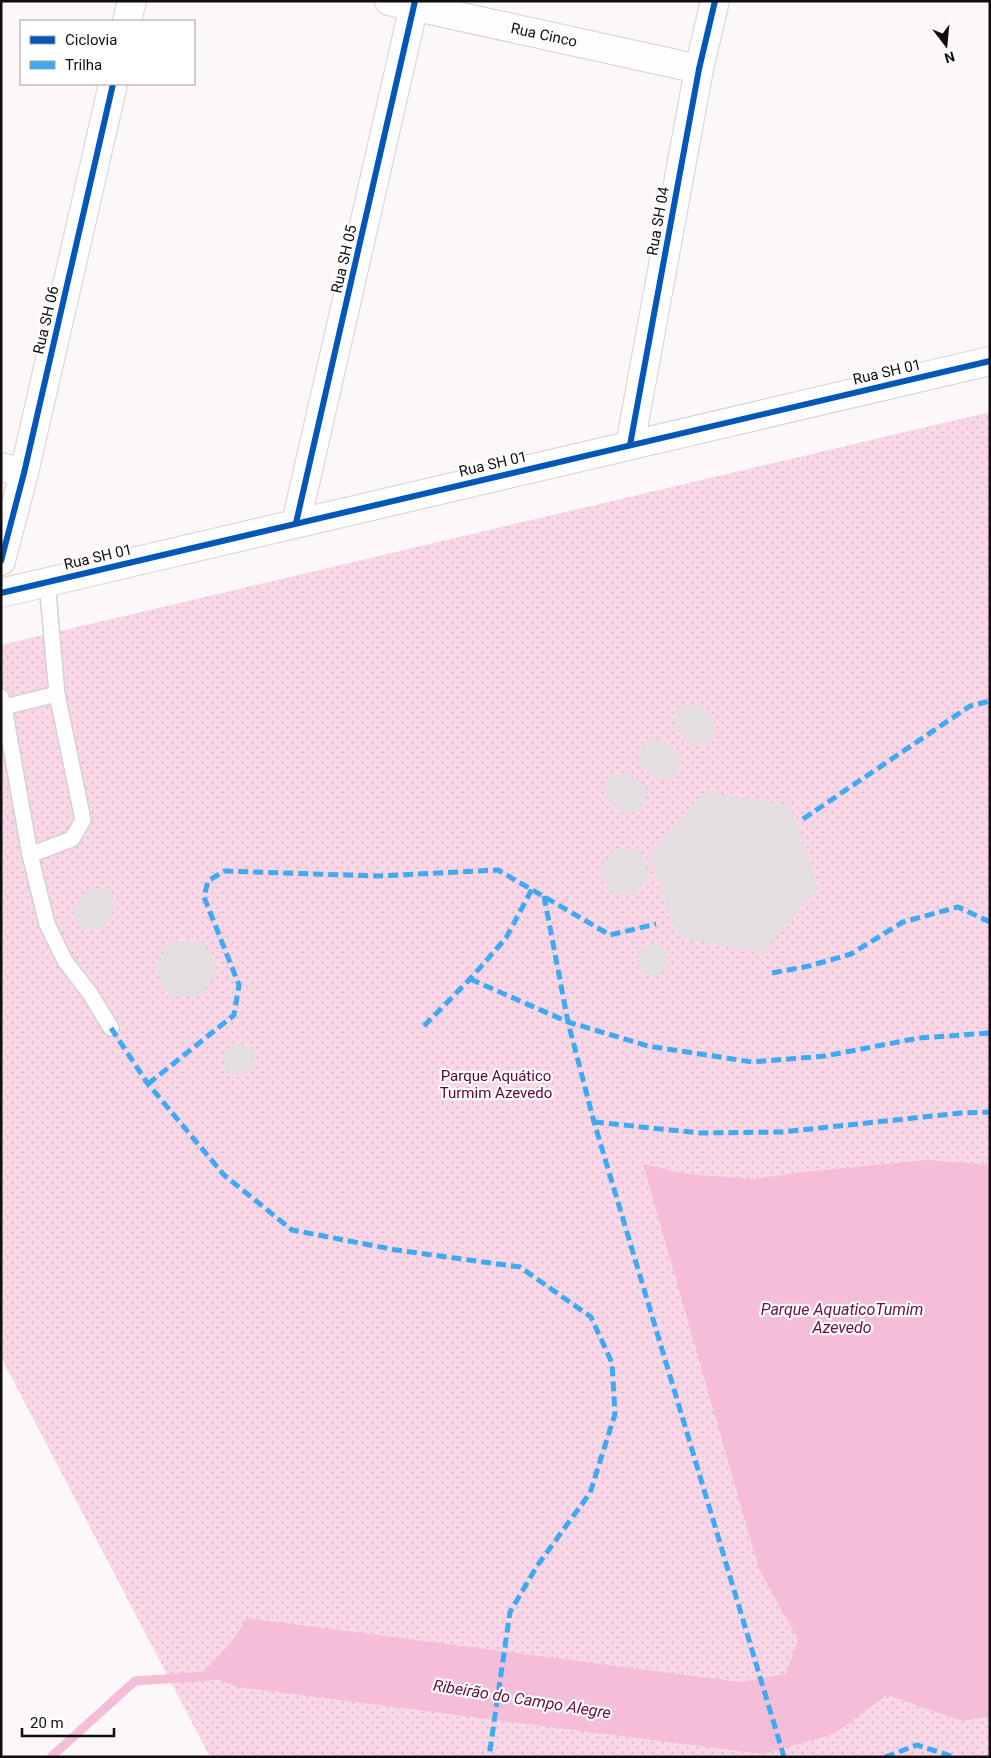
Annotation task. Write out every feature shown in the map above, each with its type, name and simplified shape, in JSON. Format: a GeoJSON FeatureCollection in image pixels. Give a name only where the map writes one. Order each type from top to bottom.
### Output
{"type":"FeatureCollection","features":[{"type":"Feature","properties":{"kind":"street"},"geometry":{"type":"LineString","coordinates":[[127,20],[132,1]]}},
{"type":"Feature","properties":{"kind":"street","name":"Rua SH 04"},"geometry":{"type":"LineString","coordinates":[[630,445],[699,69],[714,1]]}},
{"type":"Feature","properties":{"kind":"street","name":"Rua Cinco"},"geometry":{"type":"LineString","coordinates":[[406,3],[699,69]]}},
{"type":"Feature","properties":{"kind":"street","name":"Rua SH 05"},"geometry":{"type":"LineString","coordinates":[[296,523],[406,3]]}},
{"type":"Feature","properties":{"kind":"street","name":"Rua SH 06"},"geometry":{"type":"LineString","coordinates":[[1,562],[13,470],[113,85]]}},
{"type":"Feature","properties":{"kind":"street","name":"Rua SH 01"},"geometry":{"type":"LineString","coordinates":[[1,593],[990,361]]}},
{"type":"Feature","properties":{"kind":"lane"},"geometry":{"type":"LineString","coordinates":[[30,855],[72,839],[83,820],[57,694],[47,582]]}},
{"type":"Feature","properties":{"kind":"lane"},"geometry":{"type":"LineString","coordinates":[[57,694],[3,702],[30,855],[47,924],[65,961],[89,992],[112,1028]]}},
{"type":"Feature","properties":{"kind":"green space","name":"Parque Aquático Turmim Azevedo"},"geometry":{"type":"Polygon","coordinates":[[[990,412],[990,1757],[210,1757],[1,1357],[1,645],[990,412]]]}},
{"type":"Feature","properties":{"kind":"water","name":"Parque AquaticoTumim Azevedo"},"geometry":{"type":"Polygon","coordinates":[[[928,1160],[990,1165],[990,1716],[963,1721],[887,1695],[834,1734],[763,1754],[238,1687],[219,1680],[195,1680],[231,1643],[247,1618],[740,1682],[786,1674],[798,1639],[759,1569],[643,1164],[685,1174],[753,1179],[928,1160]]]}},
{"type":"Feature","properties":{"kind":"building"},"geometry":{"type":"Polygon","coordinates":[[[697,703],[716,723],[711,741],[693,746],[673,727],[677,708],[697,703]]]}},
{"type":"Feature","properties":{"kind":"building"},"geometry":{"type":"Polygon","coordinates":[[[662,738],[681,758],[676,776],[658,781],[638,762],[642,743],[662,738]]]}},
{"type":"Feature","properties":{"kind":"building"},"geometry":{"type":"Polygon","coordinates":[[[628,772],[648,791],[642,810],[624,814],[605,796],[608,776],[628,772]]]}},
{"type":"Feature","properties":{"kind":"building"},"geometry":{"type":"Polygon","coordinates":[[[705,791],[790,806],[819,887],[763,953],[678,937],[649,856],[705,791]]]}},
{"type":"Feature","properties":{"kind":"building"},"geometry":{"type":"Polygon","coordinates":[[[617,848],[642,853],[650,876],[633,896],[608,891],[600,866],[617,848]]]}},
{"type":"Feature","properties":{"kind":"building"},"geometry":{"type":"Polygon","coordinates":[[[107,888],[116,907],[101,930],[82,929],[73,912],[87,889],[107,888]]]}},
{"type":"Feature","properties":{"kind":"building"},"geometry":{"type":"Polygon","coordinates":[[[170,941],[202,942],[218,969],[202,996],[170,997],[154,969],[170,941]]]}},
{"type":"Feature","properties":{"kind":"building"},"geometry":{"type":"Polygon","coordinates":[[[652,943],[667,950],[668,968],[653,978],[638,970],[637,952],[652,943]]]}},
{"type":"Feature","properties":{"kind":"building"},"geometry":{"type":"Polygon","coordinates":[[[234,1042],[251,1047],[256,1063],[243,1076],[226,1072],[222,1055],[234,1042]]]}},
{"type":"Feature","properties":{"kind":"waterway","name":"Ribeirão do Campo Alegre"},"geometry":{"type":"LineString","coordinates":[[51,1757],[135,1681],[210,1676]]}},
{"type":"Feature","properties":{"kind":"marked path"},"geometry":{"type":"LineString","coordinates":[[803,819],[970,706],[990,701]]}},
{"type":"Feature","properties":{"kind":"marked path"},"geometry":{"type":"LineString","coordinates":[[148,1084],[234,1015],[239,985],[204,897],[208,881],[224,871],[378,876],[498,870],[610,935],[656,924]]}},
{"type":"Feature","properties":{"kind":"marked path"},"geometry":{"type":"LineString","coordinates":[[424,1026],[470,979],[506,938],[532,889]]}},
{"type":"Feature","properties":{"kind":"marked path"},"geometry":{"type":"LineString","coordinates":[[544,896],[568,1022],[594,1122],[784,1757]]}},
{"type":"Feature","properties":{"kind":"marked path"},"geometry":{"type":"LineString","coordinates":[[772,973],[809,966],[851,954],[903,922],[958,907],[990,922]]}},
{"type":"Feature","properties":{"kind":"marked path"},"geometry":{"type":"LineString","coordinates":[[470,979],[568,1022],[648,1046],[752,1062],[825,1056],[919,1038],[990,1033]]}},
{"type":"Feature","properties":{"kind":"marked path"},"geometry":{"type":"LineString","coordinates":[[111,1028],[148,1084],[224,1175],[292,1230],[396,1250],[520,1267],[591,1317],[612,1363],[615,1414],[590,1493],[537,1566],[510,1612],[489,1757]]}},
{"type":"Feature","properties":{"kind":"marked path"},"geometry":{"type":"LineString","coordinates":[[594,1122],[700,1133],[782,1132],[961,1113],[990,1112]]}},
{"type":"Feature","properties":{"kind":"marked path"},"geometry":{"type":"LineString","coordinates":[[885,1757],[917,1745],[954,1757]]}},
{"type":"Feature","properties":{"kind":"cycle path"},"geometry":{"type":"LineString","coordinates":[[296,523],[415,1]]}},
{"type":"Feature","properties":{"kind":"cycle path"},"geometry":{"type":"LineString","coordinates":[[630,445],[699,69],[715,1]]}},
{"type":"Feature","properties":{"kind":"cycle path"},"geometry":{"type":"LineString","coordinates":[[1,561],[24,473],[113,85]]}},
{"type":"Feature","properties":{"kind":"cycle path"},"geometry":{"type":"LineString","coordinates":[[1,593],[990,361]]}}]}
